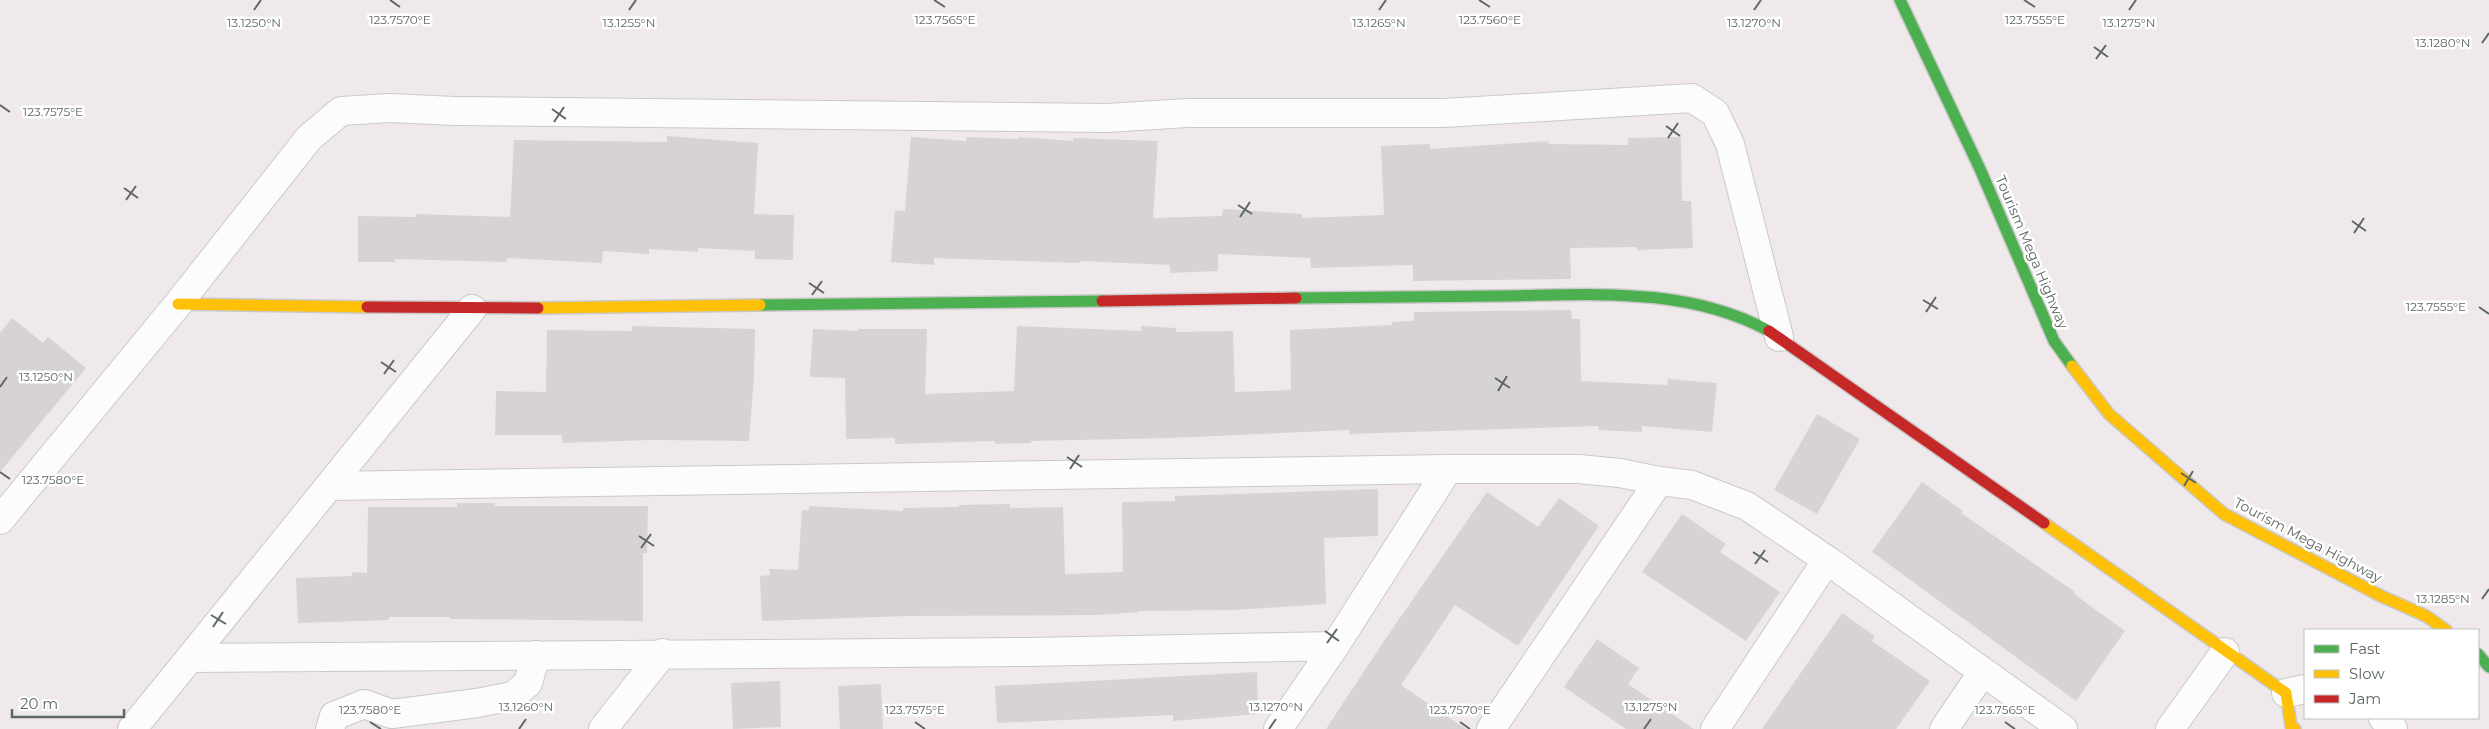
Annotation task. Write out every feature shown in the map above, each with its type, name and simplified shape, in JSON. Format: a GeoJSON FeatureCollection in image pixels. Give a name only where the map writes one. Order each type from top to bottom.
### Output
{"type":"FeatureCollection","features":[{"type":"Feature","properties":{"kind":"street","name":"Tourism Mega Highway"},"geometry":{"type":"LineString","coordinates":[[1900,0],[1980,169],[2054,341],[2109,414],[2224,514],[2381,596],[2426,616],[2445,629]]}},
{"type":"Feature","properties":{"kind":"street"},"geometry":{"type":"LineString","coordinates":[[0,520],[178,304],[309,138],[341,111],[390,108],[455,111],[1107,118],[1187,113],[1444,112],[1692,98],[1715,113],[1730,144],[1779,337]]}},
{"type":"Feature","properties":{"kind":"street"},"geometry":{"type":"LineString","coordinates":[[178,304],[472,310],[1632,294],[1686,301],[1728,313],[1779,337],[2225,652],[2296,691],[2291,726],[2295,729]]}},
{"type":"Feature","properties":{"kind":"street"},"geometry":{"type":"LineString","coordinates":[[132,729],[472,310]]}},
{"type":"Feature","properties":{"kind":"street"},"geometry":{"type":"LineString","coordinates":[[329,486],[1448,469],[1579,469],[1620,473],[1692,485],[1747,506],[1827,560],[1982,673],[2063,729]]}},
{"type":"Feature","properties":{"kind":"street"},"geometry":{"type":"LineString","coordinates":[[1278,729],[1335,646],[1448,469]]}},
{"type":"Feature","properties":{"kind":"street"},"geometry":{"type":"LineString","coordinates":[[1491,729],[1659,481]]}},
{"type":"Feature","properties":{"kind":"street"},"geometry":{"type":"LineString","coordinates":[[1715,729],[1827,560]]}},
{"type":"Feature","properties":{"kind":"street"},"geometry":{"type":"LineString","coordinates":[[190,658],[663,653],[1020,652],[1335,646]]}},
{"type":"Feature","properties":{"kind":"street"},"geometry":{"type":"LineString","coordinates":[[2170,729],[2225,652]]}},
{"type":"Feature","properties":{"kind":"street"},"geometry":{"type":"LineString","coordinates":[[603,729],[663,653]]}},
{"type":"Feature","properties":{"kind":"street"},"geometry":{"type":"LineString","coordinates":[[330,729],[334,716],[364,704],[391,721],[513,696],[528,683],[536,655]]}},
{"type":"Feature","properties":{"kind":"street"},"geometry":{"type":"LineString","coordinates":[[2479,655],[2489,666]]}},
{"type":"Feature","properties":{"kind":"street"},"geometry":{"type":"LineString","coordinates":[[1944,729],[1982,673]]}},
{"type":"Feature","properties":{"kind":"street"},"geometry":{"type":"LineString","coordinates":[[2384,719],[2393,729]]}},
{"type":"Feature","properties":{"kind":"building"},"geometry":{"type":"Polygon","coordinates":[[[667,136],[758,143],[754,214],[794,215],[793,260],[755,259],[755,251],[698,248],[698,252],[649,249],[649,254],[603,251],[602,263],[507,258],[507,262],[395,259],[395,262],[358,262],[358,216],[416,217],[416,214],[510,217],[514,140],[667,142],[667,136]]]}},
{"type":"Feature","properties":{"kind":"building"},"geometry":{"type":"Polygon","coordinates":[[[911,137],[966,141],[967,137],[1018,139],[1018,137],[1073,141],[1073,138],[1158,141],[1153,218],[1222,216],[1223,209],[1302,214],[1302,218],[1384,215],[1381,146],[1430,144],[1430,149],[1548,141],[1549,144],[1628,145],[1628,138],[1681,137],[1682,201],[1691,201],[1693,248],[1637,250],[1637,247],[1570,248],[1571,279],[1413,281],[1413,265],[1311,268],[1310,258],[1218,254],[1218,271],[1170,273],[1170,265],[1080,261],[1080,263],[934,258],[934,265],[891,262],[895,210],[905,211],[911,137]]]}},
{"type":"Feature","properties":{"kind":"building"},"geometry":{"type":"Polygon","coordinates":[[[1571,310],[1572,319],[1580,319],[1581,381],[1667,385],[1668,379],[1717,383],[1712,432],[1642,426],[1642,432],[1598,430],[1599,426],[1349,434],[1349,430],[1170,438],[1031,441],[1031,443],[995,444],[995,441],[895,444],[895,438],[846,439],[845,378],[810,377],[813,329],[858,331],[858,329],[927,329],[925,394],[1014,391],[1017,326],[1141,331],[1141,326],[1176,328],[1176,332],[1233,331],[1235,392],[1291,390],[1290,330],[1392,325],[1392,322],[1414,321],[1414,312],[1571,310]]]}},
{"type":"Feature","properties":{"kind":"building"},"geometry":{"type":"Polygon","coordinates":[[[12,318],[43,343],[48,337],[86,368],[0,472],[0,333],[12,318]]]}},
{"type":"Feature","properties":{"kind":"building"},"geometry":{"type":"Polygon","coordinates":[[[632,326],[755,329],[754,376],[749,441],[651,440],[562,443],[562,435],[495,435],[496,391],[546,392],[547,330],[632,331],[632,326]]]}},
{"type":"Feature","properties":{"kind":"building"},"geometry":{"type":"Polygon","coordinates":[[[1817,414],[1860,439],[1817,514],[1774,490],[1817,414]]]}},
{"type":"Feature","properties":{"kind":"building"},"geometry":{"type":"Polygon","coordinates":[[[1922,482],[1963,511],[1961,513],[2075,592],[2074,594],[2125,631],[2076,701],[1872,552],[1922,482]]]}},
{"type":"Feature","properties":{"kind":"building"},"geometry":{"type":"Polygon","coordinates":[[[1378,489],[1378,536],[1324,538],[1326,604],[1235,610],[1138,611],[1098,615],[908,616],[762,621],[760,576],[770,575],[769,569],[798,570],[802,510],[809,510],[809,506],[903,511],[903,508],[959,507],[959,505],[1010,504],[1010,508],[1063,507],[1065,574],[1123,572],[1122,502],[1175,501],[1175,496],[1378,489]]]}},
{"type":"Feature","properties":{"kind":"building"},"geometry":{"type":"Polygon","coordinates":[[[1487,492],[1538,527],[1559,498],[1599,526],[1518,646],[1455,605],[1401,685],[1466,729],[1326,729],[1386,638],[1487,492]]]}},
{"type":"Feature","properties":{"kind":"building"},"geometry":{"type":"Polygon","coordinates":[[[457,503],[495,503],[495,506],[648,506],[647,553],[643,553],[643,621],[389,617],[389,620],[298,623],[296,578],[352,576],[352,572],[367,573],[368,507],[457,507],[457,503]]]}},
{"type":"Feature","properties":{"kind":"building"},"geometry":{"type":"Polygon","coordinates":[[[1682,514],[1726,544],[1720,552],[1780,592],[1746,641],[1642,572],[1682,514]]]}},
{"type":"Feature","properties":{"kind":"building"},"geometry":{"type":"Polygon","coordinates":[[[1842,613],[1875,636],[1872,641],[1930,681],[1896,729],[1762,729],[1842,613]]]}},
{"type":"Feature","properties":{"kind":"building"},"geometry":{"type":"Polygon","coordinates":[[[1597,639],[1639,668],[1628,684],[1694,729],[1626,729],[1564,687],[1597,639]]]}},
{"type":"Feature","properties":{"kind":"building"},"geometry":{"type":"Polygon","coordinates":[[[1257,672],[1258,714],[1173,721],[1173,715],[997,723],[995,686],[1257,672]]]}},
{"type":"Feature","properties":{"kind":"building"},"geometry":{"type":"Polygon","coordinates":[[[780,681],[781,727],[733,729],[731,683],[780,681]]]}},
{"type":"Feature","properties":{"kind":"building"},"geometry":{"type":"Polygon","coordinates":[[[881,684],[883,729],[840,729],[838,686],[881,684]]]}},
{"type":"Feature","properties":{"kind":"traffic: fast"},"geometry":{"type":"LineString","coordinates":[[1900,0],[1980,169],[2054,341],[2072,366]]}},
{"type":"Feature","properties":{"kind":"traffic: fast"},"geometry":{"type":"LineString","coordinates":[[1296,298],[1638,296],[1705,306],[1769,331]]}},
{"type":"Feature","properties":{"kind":"traffic: fast"},"geometry":{"type":"LineString","coordinates":[[760,305],[1102,301]]}},
{"type":"Feature","properties":{"kind":"traffic: fast"},"geometry":{"type":"LineString","coordinates":[[2479,655],[2489,667]]}},
{"type":"Feature","properties":{"kind":"traffic: slow"},"geometry":{"type":"LineString","coordinates":[[178,304],[367,307]]}},
{"type":"Feature","properties":{"kind":"traffic: slow"},"geometry":{"type":"LineString","coordinates":[[538,308],[760,305]]}},
{"type":"Feature","properties":{"kind":"traffic: slow"},"geometry":{"type":"LineString","coordinates":[[2072,366],[2109,414],[2224,514],[2381,596],[2426,616],[2445,629]]}},
{"type":"Feature","properties":{"kind":"traffic: slow"},"geometry":{"type":"LineString","coordinates":[[2044,523],[2286,693],[2291,726],[2295,729]]}},
{"type":"Feature","properties":{"kind":"traffic: jam"},"geometry":{"type":"LineString","coordinates":[[1102,301],[1296,298]]}},
{"type":"Feature","properties":{"kind":"traffic: jam"},"geometry":{"type":"LineString","coordinates":[[367,307],[538,308]]}},
{"type":"Feature","properties":{"kind":"traffic: jam"},"geometry":{"type":"LineString","coordinates":[[1769,331],[2044,523]]}}]}
